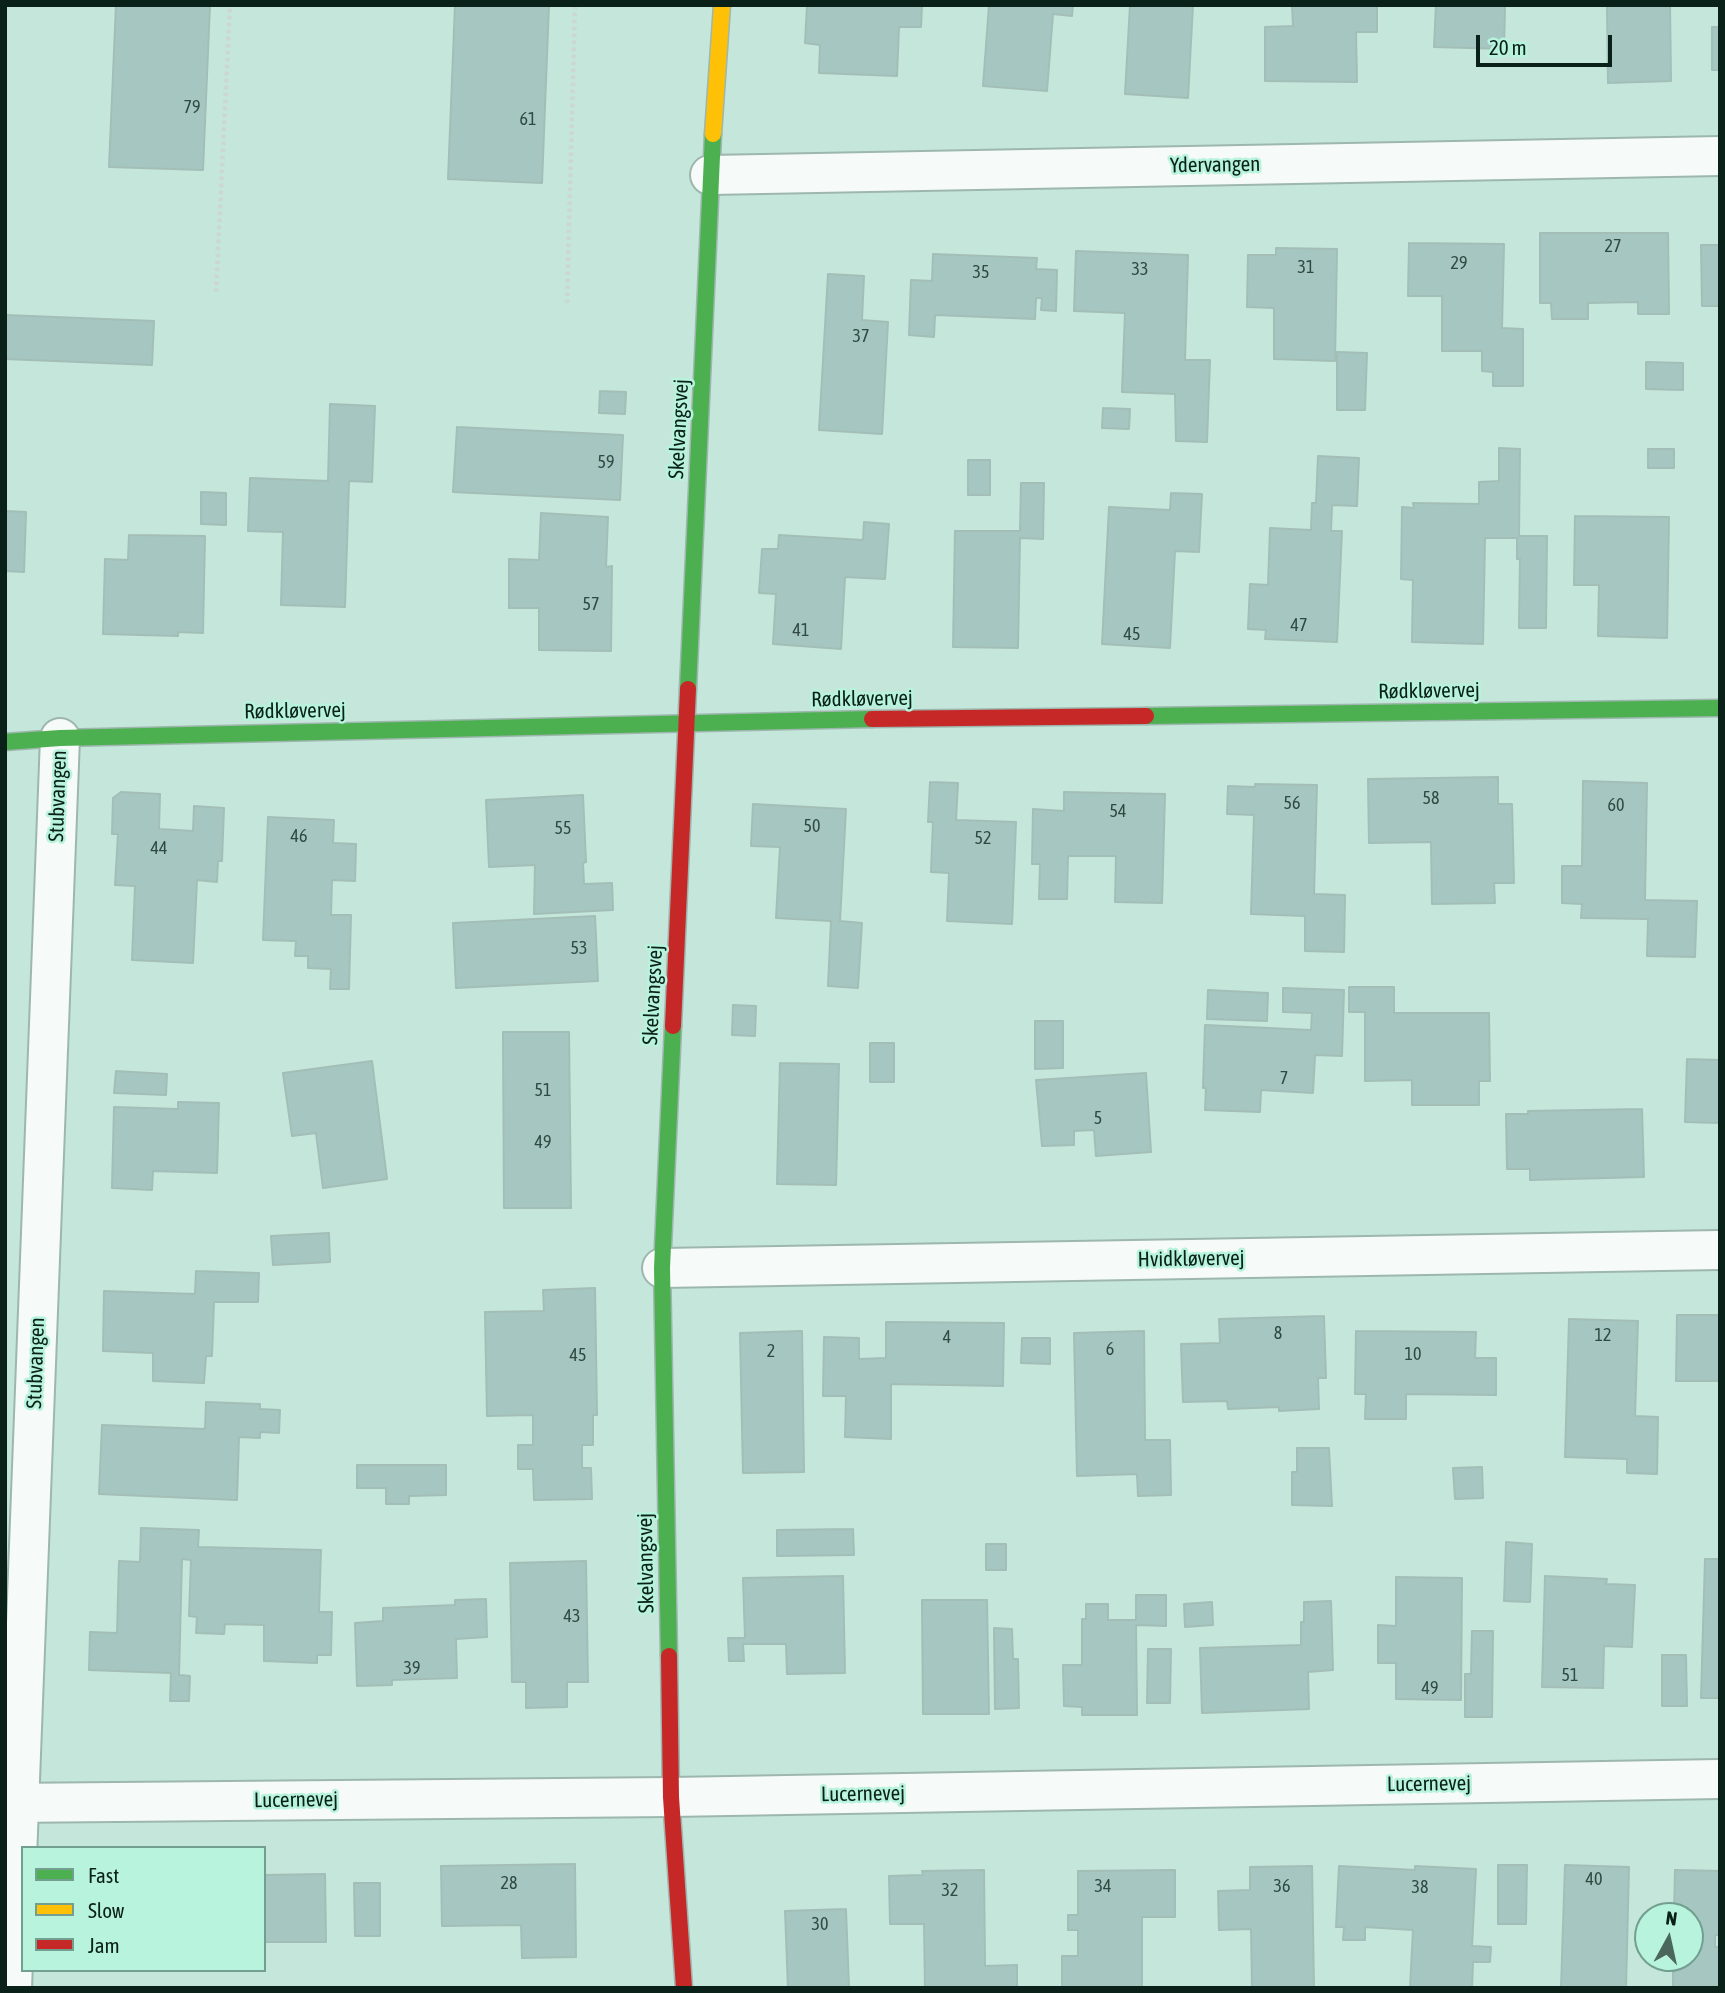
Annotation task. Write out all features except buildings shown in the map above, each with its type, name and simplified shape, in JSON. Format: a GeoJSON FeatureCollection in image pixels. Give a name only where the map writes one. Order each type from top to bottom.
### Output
{"type":"FeatureCollection","features":[{"type":"Feature","properties":{"kind":"street","name":"Skelvangsvej"},"geometry":{"type":"LineString","coordinates":[[684,1988],[671,1797],[662,1268],[710,175],[722,5]]}},
{"type":"Feature","properties":{"kind":"street","name":"Ydervangen"},"geometry":{"type":"LineString","coordinates":[[710,175],[1720,156]]}},
{"type":"Feature","properties":{"kind":"street","name":"Rødkløvervej"},"geometry":{"type":"LineString","coordinates":[[5,742],[60,738],[686,722],[1720,708]]}},
{"type":"Feature","properties":{"kind":"street","name":"Stubvangen"},"geometry":{"type":"LineString","coordinates":[[12,1988],[12,1803],[60,738]]}},
{"type":"Feature","properties":{"kind":"street","name":"Hvidkløvervej"},"geometry":{"type":"LineString","coordinates":[[662,1268],[1720,1250]]}},
{"type":"Feature","properties":{"kind":"street","name":"Lucernevej"},"geometry":{"type":"LineString","coordinates":[[12,1803],[671,1797],[1720,1779]]}},
{"type":"Feature","properties":{"kind":"path"},"geometry":{"type":"LineString","coordinates":[[216,292],[230,5]]}},
{"type":"Feature","properties":{"kind":"path"},"geometry":{"type":"LineString","coordinates":[[566,303],[575,5]]}},
{"type":"Feature","properties":{"kind":"traffic: fast"},"geometry":{"type":"LineString","coordinates":[[688,689],[713,134]]}},
{"type":"Feature","properties":{"kind":"traffic: fast"},"geometry":{"type":"LineString","coordinates":[[1146,716],[1720,708]]}},
{"type":"Feature","properties":{"kind":"traffic: fast"},"geometry":{"type":"LineString","coordinates":[[5,742],[60,738],[872,719]]}},
{"type":"Feature","properties":{"kind":"traffic: fast"},"geometry":{"type":"LineString","coordinates":[[669,1656],[662,1268],[673,1026]]}},
{"type":"Feature","properties":{"kind":"traffic: slow"},"geometry":{"type":"LineString","coordinates":[[713,134],[722,5]]}},
{"type":"Feature","properties":{"kind":"traffic: jam"},"geometry":{"type":"LineString","coordinates":[[673,1026],[688,689]]}},
{"type":"Feature","properties":{"kind":"traffic: jam"},"geometry":{"type":"LineString","coordinates":[[872,719],[1146,716]]}},
{"type":"Feature","properties":{"kind":"traffic: jam"},"geometry":{"type":"LineString","coordinates":[[669,1656],[671,1797],[684,1988]]}}]}
